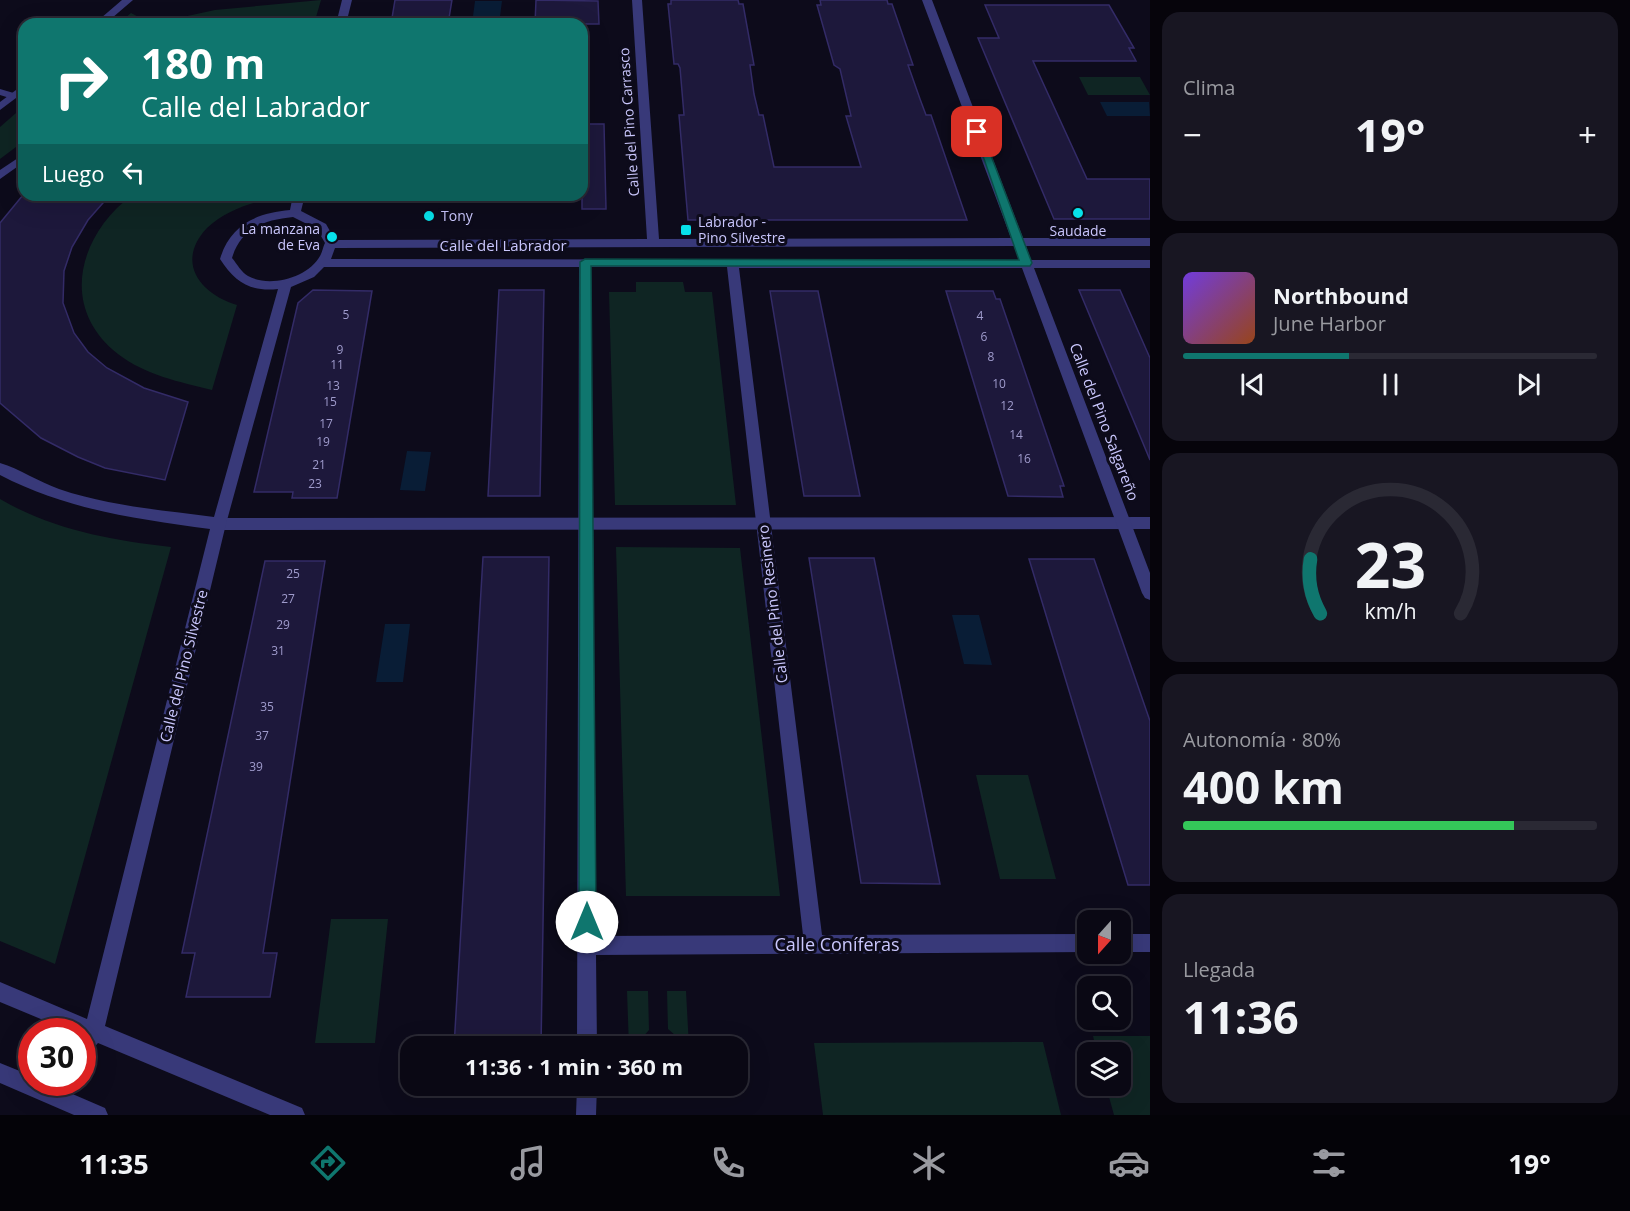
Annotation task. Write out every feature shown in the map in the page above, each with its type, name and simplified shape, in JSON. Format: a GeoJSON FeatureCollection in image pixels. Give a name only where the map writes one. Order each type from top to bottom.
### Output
{"type":"FeatureCollection","features":[{"type":"Feature","properties":{"kind":"street"},"geometry":{"type":"LineString","coordinates":[[106,18],[128,0]]}},
{"type":"Feature","properties":{"kind":"street"},"geometry":{"type":"LineString","coordinates":[[342,18],[347,0]]}},
{"type":"Feature","properties":{"kind":"street","name":"Calle del Pino Carrasco"},"geometry":{"type":"LineString","coordinates":[[637,0],[652,243]]}},
{"type":"Feature","properties":{"kind":"street","name":"Calle del Pino Salgareño"},"geometry":{"type":"LineString","coordinates":[[927,0],[1150,593]]}},
{"type":"Feature","properties":{"kind":"street"},"geometry":{"type":"LineString","coordinates":[[0,92],[13,96]]}},
{"type":"Feature","properties":{"kind":"street"},"geometry":{"type":"LineString","coordinates":[[0,107],[18,92]]}},
{"type":"Feature","properties":{"kind":"street"},"geometry":{"type":"LineString","coordinates":[[0,176],[18,162]]}},
{"type":"Feature","properties":{"kind":"street"},"geometry":{"type":"LineString","coordinates":[[295,213],[298,201]]}},
{"type":"Feature","properties":{"kind":"street"},"geometry":{"type":"LineString","coordinates":[[295,213],[312,218],[329,234],[332,244],[330,254],[324,263],[307,276],[285,285],[268,286],[246,280],[236,274],[226,259],[229,244],[244,226],[276,214],[295,213]]}},
{"type":"Feature","properties":{"kind":"street","name":"Calle del Labrador"},"geometry":{"type":"LineString","coordinates":[[332,244],[1150,242]]}},
{"type":"Feature","properties":{"kind":"street"},"geometry":{"type":"LineString","coordinates":[[585,262],[587,1036]]}},
{"type":"Feature","properties":{"kind":"street","name":"Calle del Labrador"},"geometry":{"type":"LineString","coordinates":[[324,263],[1150,264]]}},
{"type":"Feature","properties":{"kind":"street","name":"Calle del Pino Resinero"},"geometry":{"type":"LineString","coordinates":[[732,263],[814,945]]}},
{"type":"Feature","properties":{"kind":"street","name":"Calle del Pino Silvestre"},"geometry":{"type":"LineString","coordinates":[[93,1018],[219,524],[285,285]]}},
{"type":"Feature","properties":{"kind":"street"},"geometry":{"type":"LineString","coordinates":[[0,468],[47,492],[78,502],[147,516],[219,524],[1150,523]]}},
{"type":"Feature","properties":{"kind":"street"},"geometry":{"type":"LineString","coordinates":[[1131,943],[1150,943]]}},
{"type":"Feature","properties":{"kind":"street","name":"Calle Coníferas"},"geometry":{"type":"LineString","coordinates":[[587,946],[1077,944]]}},
{"type":"Feature","properties":{"kind":"street"},"geometry":{"type":"LineString","coordinates":[[0,992],[49,1018]]}},
{"type":"Feature","properties":{"kind":"street"},"geometry":{"type":"LineString","coordinates":[[96,1042],[295,1115]]}},
{"type":"Feature","properties":{"kind":"street"},"geometry":{"type":"LineString","coordinates":[[0,1073],[18,1078]]}},
{"type":"Feature","properties":{"kind":"street"},"geometry":{"type":"LineString","coordinates":[[64,1096],[98,1115]]}},
{"type":"Feature","properties":{"kind":"street"},"geometry":{"type":"LineString","coordinates":[[586,1096],[586,1115]]}},
{"type":"Feature","properties":{"kind":"green space"},"geometry":{"type":"Polygon","coordinates":[[[321,0],[316,18],[178,18],[215,10],[321,0]]]}},
{"type":"Feature","properties":{"kind":"green space"},"geometry":{"type":"Polygon","coordinates":[[[131,13],[140,18],[125,18],[131,13]]]}},
{"type":"Feature","properties":{"kind":"green space"},"geometry":{"type":"Polygon","coordinates":[[[1079,77],[1140,77],[1150,95],[1088,95],[1079,77]]]}},
{"type":"Feature","properties":{"kind":"green space"},"geometry":{"type":"Polygon","coordinates":[[[18,111],[18,146],[0,159],[0,127],[18,111]]]}},
{"type":"Feature","properties":{"kind":"green space"},"geometry":{"type":"Polygon","coordinates":[[[125,201],[262,201],[235,210],[213,223],[198,241],[193,253],[196,275],[203,285],[212,293],[237,305],[212,390],[163,377],[140,367],[118,354],[99,336],[88,316],[82,294],[83,273],[88,251],[113,212],[125,201]]]}},
{"type":"Feature","properties":{"kind":"green space"},"geometry":{"type":"Polygon","coordinates":[[[636,282],[683,282],[685,292],[712,292],[736,505],[615,505],[609,292],[636,292],[636,282]]]}},
{"type":"Feature","properties":{"kind":"green space"},"geometry":{"type":"Polygon","coordinates":[[[0,499],[41,519],[83,532],[171,547],[55,964],[0,941],[0,499]]]}},
{"type":"Feature","properties":{"kind":"green space"},"geometry":{"type":"Polygon","coordinates":[[[616,547],[740,548],[780,896],[626,896],[616,547]]]}},
{"type":"Feature","properties":{"kind":"green space"},"geometry":{"type":"Polygon","coordinates":[[[976,775],[1028,775],[1056,879],[1000,879],[976,775]]]}},
{"type":"Feature","properties":{"kind":"green space"},"geometry":{"type":"Polygon","coordinates":[[[331,919],[388,919],[375,1043],[315,1043],[331,919]]]}},
{"type":"Feature","properties":{"kind":"green space"},"geometry":{"type":"Polygon","coordinates":[[[627,991],[648,991],[649,1030],[644,1036],[629,1036],[627,991]]]}},
{"type":"Feature","properties":{"kind":"green space"},"geometry":{"type":"Polygon","coordinates":[[[667,991],[686,991],[688,1036],[676,1036],[668,1029],[667,991]]]}},
{"type":"Feature","properties":{"kind":"green space"},"geometry":{"type":"Polygon","coordinates":[[[1093,1036],[1150,1036],[1150,1115],[1114,1115],[1109,1096],[1131,1096],[1131,1042],[1094,1042],[1093,1036]]]}},
{"type":"Feature","properties":{"kind":"green space"},"geometry":{"type":"Polygon","coordinates":[[[1043,1042],[1061,1115],[823,1115],[814,1043],[1043,1042]]]}},
{"type":"Feature","properties":{"kind":"water"},"geometry":{"type":"Polygon","coordinates":[[[475,1],[502,1],[500,18],[473,18],[475,1]]]}},
{"type":"Feature","properties":{"kind":"water"},"geometry":{"type":"Polygon","coordinates":[[[1100,102],[1149,102],[1150,116],[1107,116],[1100,102]]]}},
{"type":"Feature","properties":{"kind":"water"},"geometry":{"type":"Polygon","coordinates":[[[407,451],[431,452],[425,491],[400,490],[407,451]]]}},
{"type":"Feature","properties":{"kind":"water"},"geometry":{"type":"Polygon","coordinates":[[[952,615],[979,615],[992,665],[964,664],[952,615]]]}},
{"type":"Feature","properties":{"kind":"water"},"geometry":{"type":"Polygon","coordinates":[[[385,624],[410,624],[403,682],[376,682],[385,624]]]}},
{"type":"Feature","properties":{"kind":"building"},"geometry":{"type":"Polygon","coordinates":[[[395,0],[452,0],[449,18],[392,18],[395,0]]]}},
{"type":"Feature","properties":{"kind":"building"},"geometry":{"type":"Polygon","coordinates":[[[536,0],[598,1],[599,24],[588,24],[588,18],[535,18],[536,0]]]}},
{"type":"Feature","properties":{"kind":"building"},"geometry":{"type":"Polygon","coordinates":[[[671,0],[738,0],[739,4],[743,4],[754,65],[750,65],[754,94],[759,115],[763,115],[774,167],[861,167],[846,116],[851,116],[840,69],[834,65],[817,5],[821,5],[820,0],[887,0],[888,4],[892,4],[913,65],[908,65],[926,115],[931,115],[967,220],[688,220],[679,115],[684,115],[680,68],[678,64],[674,64],[668,4],[671,4],[671,0]]]}},
{"type":"Feature","properties":{"kind":"building"},"geometry":{"type":"Polygon","coordinates":[[[985,5],[1109,5],[1134,48],[1129,48],[1136,61],[1033,61],[1087,179],[1150,179],[1150,219],[1054,219],[978,38],[999,38],[985,5]]]}},
{"type":"Feature","properties":{"kind":"building"},"geometry":{"type":"Polygon","coordinates":[[[588,124],[604,124],[606,209],[582,209],[582,201],[588,201],[588,124]]]}},
{"type":"Feature","properties":{"kind":"building"},"geometry":{"type":"Polygon","coordinates":[[[18,201],[105,201],[88,220],[72,247],[64,271],[63,303],[74,333],[88,352],[107,368],[144,388],[188,402],[165,480],[105,468],[78,457],[41,438],[0,403],[0,223],[18,201]]]}},
{"type":"Feature","properties":{"kind":"building"},"geometry":{"type":"Polygon","coordinates":[[[313,290],[372,291],[337,498],[292,498],[293,492],[254,492],[298,303],[313,290]]]}},
{"type":"Feature","properties":{"kind":"building"},"geometry":{"type":"Polygon","coordinates":[[[499,290],[544,290],[540,496],[488,496],[499,290]]]}},
{"type":"Feature","properties":{"kind":"building"},"geometry":{"type":"Polygon","coordinates":[[[1079,290],[1120,290],[1150,358],[1150,460],[1079,290]]]}},
{"type":"Feature","properties":{"kind":"building"},"geometry":{"type":"Polygon","coordinates":[[[770,291],[818,291],[860,496],[804,496],[770,291]]]}},
{"type":"Feature","properties":{"kind":"building"},"geometry":{"type":"Polygon","coordinates":[[[946,291],[993,291],[996,299],[1000,299],[1064,486],[1060,486],[1063,497],[1008,496],[946,291]]]}},
{"type":"Feature","properties":{"kind":"building"},"geometry":{"type":"Polygon","coordinates":[[[483,557],[549,557],[541,1036],[455,1036],[483,557]]]}},
{"type":"Feature","properties":{"kind":"building"},"geometry":{"type":"Polygon","coordinates":[[[809,558],[874,558],[940,884],[861,883],[809,558]]]}},
{"type":"Feature","properties":{"kind":"building"},"geometry":{"type":"Polygon","coordinates":[[[1029,559],[1094,559],[1150,721],[1150,885],[1128,885],[1029,559]]]}},
{"type":"Feature","properties":{"kind":"building"},"geometry":{"type":"Polygon","coordinates":[[[265,561],[325,561],[263,953],[277,953],[270,997],[186,997],[195,953],[182,953],[265,561]]]}},
{"type":"Feature","properties":{"kind":"place","name":"Saudade"},"geometry":{"type":"Point","coordinates":[1078,213]}},
{"type":"Feature","properties":{"kind":"place","name":"Tony"},"geometry":{"type":"Point","coordinates":[429,216]}},
{"type":"Feature","properties":{"kind":"place","name":"Labrador - Pino Silvestre"},"geometry":{"type":"Point","coordinates":[686,230]}},
{"type":"Feature","properties":{"kind":"place","name":"La manzana de Eva"},"geometry":{"type":"Point","coordinates":[332,237]}},
{"type":"Feature","properties":{"kind":"route"},"geometry":{"type":"LineString","coordinates":[[587,922],[585,262],[1026,263],[977,132]]}}]}
